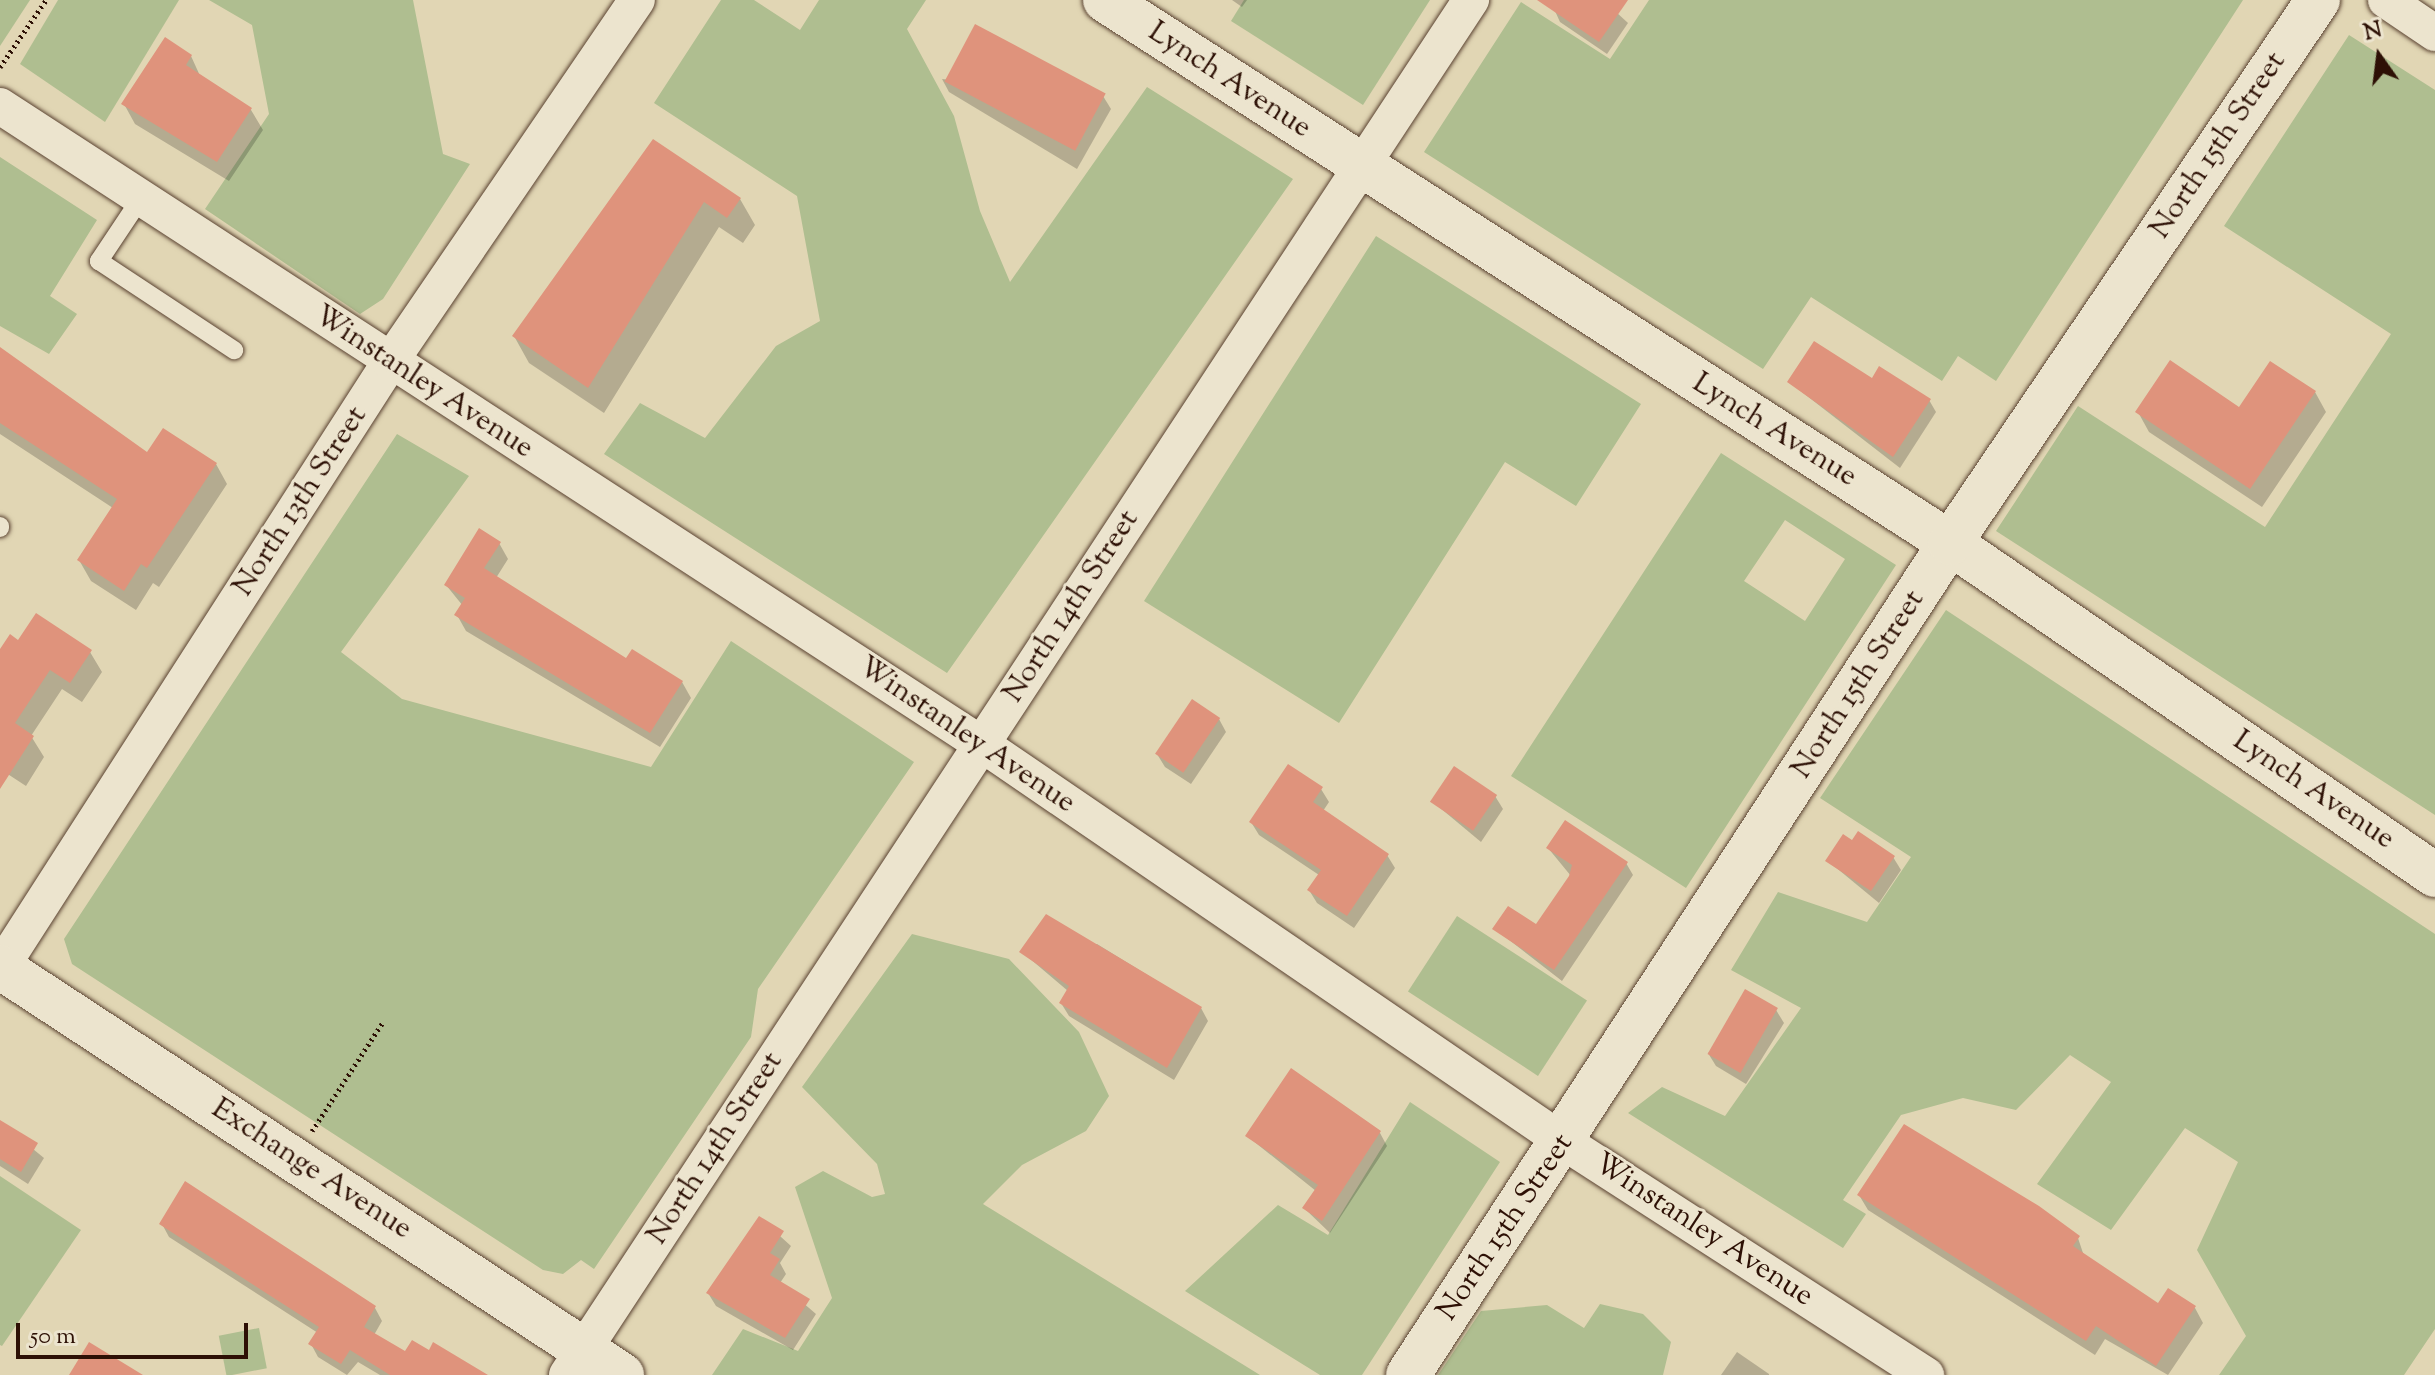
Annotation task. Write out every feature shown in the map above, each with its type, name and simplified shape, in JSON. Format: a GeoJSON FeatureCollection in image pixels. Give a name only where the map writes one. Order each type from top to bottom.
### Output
{"type":"FeatureCollection","features":[{"type":"Feature","properties":{"kind":"street","name":"North 13th Street"},"geometry":{"type":"LineString","coordinates":[[0,968],[390,362],[637,0]]}},
{"type":"Feature","properties":{"kind":"street","name":"Lynch Avenue"},"geometry":{"type":"LineString","coordinates":[[1105,0],[1357,166],[1950,543],[2435,875]]}},
{"type":"Feature","properties":{"kind":"street","name":"North 14th Street"},"geometry":{"type":"LineString","coordinates":[[575,1362],[983,745],[1357,166],[1471,0]]}},
{"type":"Feature","properties":{"kind":"street","name":"North 15th Street"},"geometry":{"type":"LineString","coordinates":[[1408,1375],[1564,1142],[1950,543],[2318,0]]}},
{"type":"Feature","properties":{"kind":"street"},"geometry":{"type":"LineString","coordinates":[[2386,0],[2435,33]]}},
{"type":"Feature","properties":{"kind":"street","name":"Winstanley Avenue"},"geometry":{"type":"LineString","coordinates":[[0,106],[983,745],[1564,1142],[1926,1375]]}},
{"type":"Feature","properties":{"kind":"street","name":"Exchange Avenue"},"geometry":{"type":"LineString","coordinates":[[0,968],[294,1158],[575,1362],[622,1375]]}},
{"type":"Feature","properties":{"kind":"lane"},"geometry":{"type":"LineString","coordinates":[[141,198],[99,261],[234,350]]}},
{"type":"Feature","properties":{"kind":"path"},"geometry":{"type":"LineString","coordinates":[[0,67],[46,0]]}},
{"type":"Feature","properties":{"kind":"path"},"geometry":{"type":"LineString","coordinates":[[294,1158],[383,1022]]}},
{"type":"Feature","properties":{"kind":"green space"},"geometry":{"type":"Polygon","coordinates":[[[0,0],[30,0],[0,46],[0,0]]]}},
{"type":"Feature","properties":{"kind":"green space"},"geometry":{"type":"Polygon","coordinates":[[[58,0],[179,0],[105,122],[20,64],[58,0]]]}},
{"type":"Feature","properties":{"kind":"green space"},"geometry":{"type":"Polygon","coordinates":[[[209,0],[413,0],[443,154],[470,164],[383,299],[360,314],[205,209],[269,114],[252,25],[209,0]]]}},
{"type":"Feature","properties":{"kind":"green space"},"geometry":{"type":"Polygon","coordinates":[[[721,0],[754,0],[800,30],[819,0],[926,0],[907,29],[954,116],[980,211],[1010,282],[1147,87],[1293,179],[947,673],[604,454],[640,403],[705,438],[776,346],[820,321],[797,196],[654,103],[721,0]]]}},
{"type":"Feature","properties":{"kind":"green space"},"geometry":{"type":"Polygon","coordinates":[[[1244,0],[1430,0],[1363,105],[1231,21],[1244,0]]]}},
{"type":"Feature","properties":{"kind":"green space"},"geometry":{"type":"Polygon","coordinates":[[[1649,0],[2243,0],[1996,381],[1958,356],[1942,381],[1811,297],[1763,369],[1424,152],[1521,2],[1610,59],[1649,0]]]}},
{"type":"Feature","properties":{"kind":"green space"},"geometry":{"type":"Polygon","coordinates":[[[2349,35],[2435,90],[2435,815],[1996,531],[2078,406],[2265,527],[2391,334],[2224,226],[2349,35]]]}},
{"type":"Feature","properties":{"kind":"green space"},"geometry":{"type":"Polygon","coordinates":[[[0,157],[97,220],[50,296],[77,314],[49,354],[0,326],[0,157]]]}},
{"type":"Feature","properties":{"kind":"green space"},"geometry":{"type":"Polygon","coordinates":[[[1376,236],[1641,404],[1576,506],[1505,462],[1339,723],[1144,601],[1376,236]]]}},
{"type":"Feature","properties":{"kind":"green space"},"geometry":{"type":"Polygon","coordinates":[[[397,434],[469,476],[341,652],[402,699],[651,767],[731,641],[914,762],[758,989],[751,1037],[594,1269],[581,1260],[563,1274],[543,1270],[72,964],[64,939],[397,434]]]}},
{"type":"Feature","properties":{"kind":"green space"},"geometry":{"type":"Polygon","coordinates":[[[1721,453],[1896,565],[1686,888],[1511,776],[1721,453]],[[1785,520],[1744,581],[1805,621],[1845,559],[1785,520]]]}},
{"type":"Feature","properties":{"kind":"green space"},"geometry":{"type":"Polygon","coordinates":[[[1946,610],[2435,934],[2435,1329],[2404,1375],[2219,1375],[2246,1336],[2197,1250],[2238,1162],[2185,1128],[2111,1230],[2037,1184],[2111,1082],[2070,1055],[2016,1110],[1963,1098],[1901,1115],[1843,1200],[1866,1214],[1843,1248],[1628,1113],[1662,1087],[1725,1116],[1801,1008],[1731,970],[1778,892],[1867,922],[1911,857],[1820,798],[1946,610]]]}},
{"type":"Feature","properties":{"kind":"green space"},"geometry":{"type":"Polygon","coordinates":[[[1457,916],[1587,1000],[1538,1076],[1408,991],[1457,916]]]}},
{"type":"Feature","properties":{"kind":"green space"},"geometry":{"type":"Polygon","coordinates":[[[912,934],[1009,959],[1079,1032],[1109,1096],[1086,1131],[1022,1165],[983,1204],[1260,1375],[712,1375],[743,1329],[798,1351],[832,1298],[795,1187],[823,1171],[872,1197],[885,1194],[877,1164],[802,1087],[912,934]]]}},
{"type":"Feature","properties":{"kind":"green space"},"geometry":{"type":"Polygon","coordinates":[[[1410,1102],[1500,1162],[1362,1375],[1320,1375],[1185,1291],[1278,1205],[1328,1235],[1410,1102]]]}},
{"type":"Feature","properties":{"kind":"green space"},"geometry":{"type":"Polygon","coordinates":[[[0,1176],[81,1230],[2,1346],[0,1345],[0,1176]]]}},
{"type":"Feature","properties":{"kind":"green space"},"geometry":{"type":"Polygon","coordinates":[[[1600,1304],[1643,1314],[1671,1342],[1663,1375],[1438,1375],[1481,1311],[1547,1305],[1584,1328],[1600,1304]]]}},
{"type":"Feature","properties":{"kind":"green space"},"geometry":{"type":"Polygon","coordinates":[[[259,1328],[267,1368],[226,1375],[219,1336],[259,1328]]]}},
{"type":"Feature","properties":{"kind":"building"},"geometry":{"type":"Polygon","coordinates":[[[1537,0],[1628,0],[1599,42],[1537,0]]]}},
{"type":"Feature","properties":{"kind":"building"},"geometry":{"type":"Polygon","coordinates":[[[975,24],[1106,93],[1075,151],[944,81],[975,24]]]}},
{"type":"Feature","properties":{"kind":"building"},"geometry":{"type":"Polygon","coordinates":[[[165,37],[192,55],[186,65],[252,108],[217,162],[121,104],[165,37]]]}},
{"type":"Feature","properties":{"kind":"building"},"geometry":{"type":"Polygon","coordinates":[[[653,139],[741,198],[727,218],[704,202],[588,388],[512,336],[653,139]]]}},
{"type":"Feature","properties":{"kind":"building"},"geometry":{"type":"Polygon","coordinates":[[[1814,341],[1872,378],[1879,366],[1931,399],[1893,457],[1787,382],[1814,341]]]}},
{"type":"Feature","properties":{"kind":"building"},"geometry":{"type":"Polygon","coordinates":[[[0,347],[147,452],[163,428],[217,463],[147,568],[141,564],[124,591],[77,560],[117,499],[0,423],[0,347]]]}},
{"type":"Feature","properties":{"kind":"building"},"geometry":{"type":"Polygon","coordinates":[[[2170,360],[2239,407],[2270,361],[2316,391],[2250,489],[2135,412],[2170,360]]]}},
{"type":"Feature","properties":{"kind":"building"},"geometry":{"type":"Polygon","coordinates":[[[479,528],[501,542],[484,568],[626,658],[632,649],[683,681],[650,733],[454,615],[465,598],[444,585],[479,528]]]}},
{"type":"Feature","properties":{"kind":"building"},"geometry":{"type":"Polygon","coordinates":[[[36,613],[92,650],[70,683],[50,670],[15,723],[34,736],[0,789],[0,649],[10,634],[18,640],[36,613]]]}},
{"type":"Feature","properties":{"kind":"building"},"geometry":{"type":"Polygon","coordinates":[[[1192,699],[1220,718],[1183,773],[1155,754],[1192,699]]]}},
{"type":"Feature","properties":{"kind":"building"},"geometry":{"type":"Polygon","coordinates":[[[1288,764],[1323,787],[1313,802],[1389,854],[1347,916],[1307,890],[1321,870],[1249,822],[1288,764]]]}},
{"type":"Feature","properties":{"kind":"building"},"geometry":{"type":"Polygon","coordinates":[[[1454,766],[1497,795],[1473,831],[1430,802],[1454,766]]]}},
{"type":"Feature","properties":{"kind":"building"},"geometry":{"type":"Polygon","coordinates":[[[1565,820],[1628,862],[1554,970],[1492,929],[1508,906],[1536,924],[1569,876],[1572,865],[1546,848],[1565,820]]]}},
{"type":"Feature","properties":{"kind":"building"},"geometry":{"type":"Polygon","coordinates":[[[1858,831],[1895,856],[1871,891],[1825,861],[1843,834],[1852,840],[1858,831]]]}},
{"type":"Feature","properties":{"kind":"building"},"geometry":{"type":"Polygon","coordinates":[[[1046,914],[1202,1007],[1167,1068],[1059,1003],[1069,986],[1019,952],[1046,914]]]}},
{"type":"Feature","properties":{"kind":"building"},"geometry":{"type":"Polygon","coordinates":[[[1745,989],[1778,1008],[1740,1073],[1708,1054],[1745,989]]]}},
{"type":"Feature","properties":{"kind":"building"},"geometry":{"type":"Polygon","coordinates":[[[1291,1068],[1381,1131],[1322,1221],[1302,1208],[1318,1185],[1245,1136],[1291,1068]]]}},
{"type":"Feature","properties":{"kind":"building"},"geometry":{"type":"Polygon","coordinates":[[[0,1120],[38,1143],[21,1172],[0,1159],[0,1120]]]}},
{"type":"Feature","properties":{"kind":"building"},"geometry":{"type":"Polygon","coordinates":[[[1904,1124],[2039,1206],[2080,1236],[2073,1246],[2158,1303],[2168,1288],[2196,1306],[2156,1366],[2096,1326],[2086,1341],[1857,1195],[1904,1124]]]}},
{"type":"Feature","properties":{"kind":"building"},"geometry":{"type":"Polygon","coordinates":[[[185,1181],[376,1306],[364,1327],[405,1351],[412,1340],[429,1350],[433,1342],[488,1375],[390,1375],[350,1350],[341,1364],[308,1344],[319,1327],[159,1224],[185,1181]]]}},
{"type":"Feature","properties":{"kind":"building"},"geometry":{"type":"Polygon","coordinates":[[[759,1216],[784,1231],[770,1253],[780,1259],[770,1275],[810,1299],[785,1338],[706,1293],[759,1216]]]}},
{"type":"Feature","properties":{"kind":"building"},"geometry":{"type":"Polygon","coordinates":[[[89,1342],[143,1375],[69,1375],[89,1342]]]}}]}
